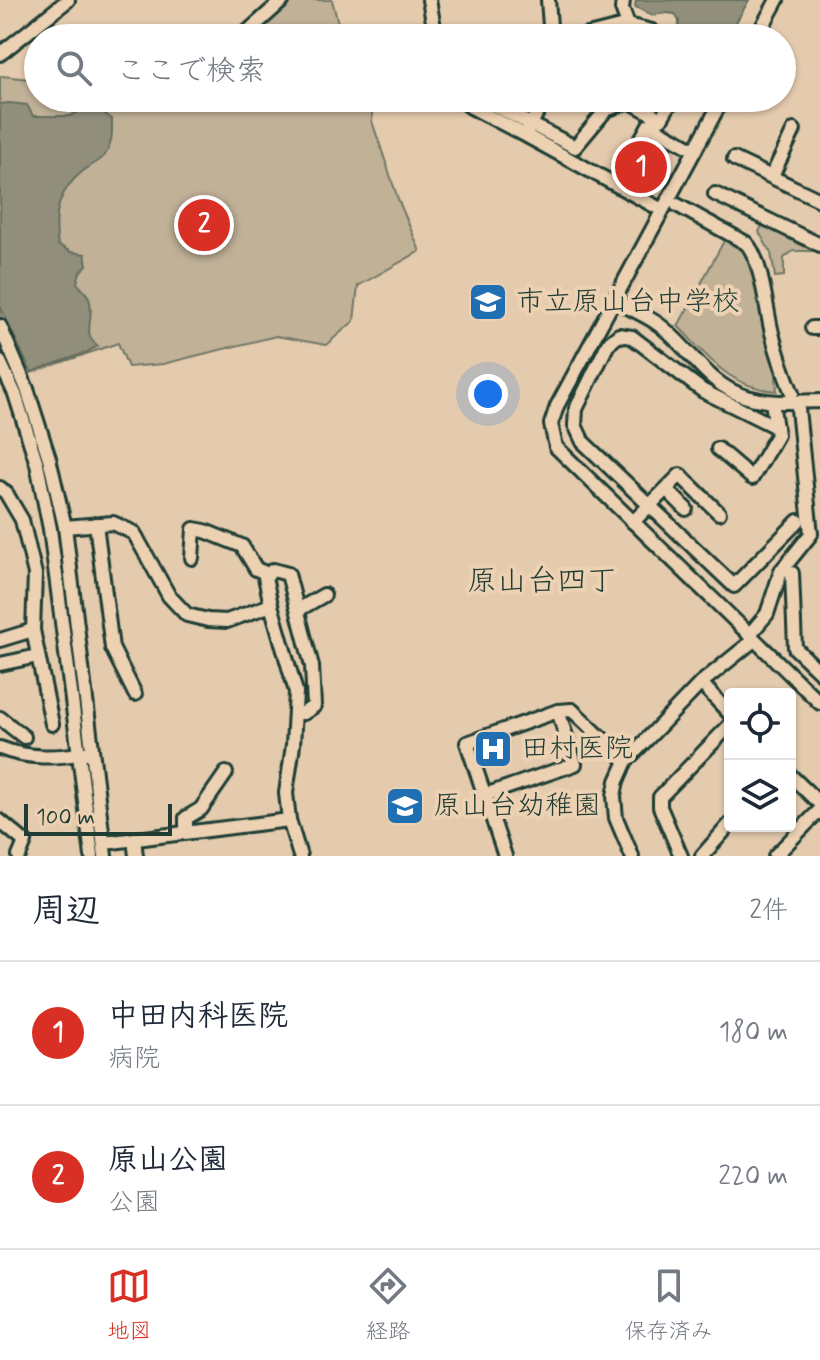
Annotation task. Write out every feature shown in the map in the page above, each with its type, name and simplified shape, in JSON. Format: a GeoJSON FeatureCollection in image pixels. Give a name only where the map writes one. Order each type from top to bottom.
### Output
{"type":"FeatureCollection","features":[{"type":"Feature","properties":{"kind":"street"},"geometry":{"type":"LineString","coordinates":[[38,24],[68,0]]}},
{"type":"Feature","properties":{"kind":"street"},"geometry":{"type":"LineString","coordinates":[[256,24],[283,0]]}},
{"type":"Feature","properties":{"kind":"street"},"geometry":{"type":"LineString","coordinates":[[429,0],[433,24]]}},
{"type":"Feature","properties":{"kind":"street"},"geometry":{"type":"LineString","coordinates":[[548,0],[550,24]]}},
{"type":"Feature","properties":{"kind":"street"},"geometry":{"type":"LineString","coordinates":[[623,0],[622,9],[628,24]]}},
{"type":"Feature","properties":{"kind":"street"},"geometry":{"type":"LineString","coordinates":[[764,24],[777,0]]}},
{"type":"Feature","properties":{"kind":"street"},"geometry":{"type":"LineString","coordinates":[[0,54],[24,35]]}},
{"type":"Feature","properties":{"kind":"street"},"geometry":{"type":"LineString","coordinates":[[483,112],[575,147],[604,112]]}},
{"type":"Feature","properties":{"kind":"street"},"geometry":{"type":"LineString","coordinates":[[501,112],[662,210]]}},
{"type":"Feature","properties":{"kind":"street"},"geometry":{"type":"LineString","coordinates":[[528,130],[537,112]]}},
{"type":"Feature","properties":{"kind":"street"},"geometry":{"type":"LineString","coordinates":[[715,112],[557,406],[551,424],[556,447],[820,703]]}},
{"type":"Feature","properties":{"kind":"street"},"geometry":{"type":"LineString","coordinates":[[616,184],[649,125],[695,150]]}},
{"type":"Feature","properties":{"kind":"street"},"geometry":{"type":"LineString","coordinates":[[772,176],[794,130]]}},
{"type":"Feature","properties":{"kind":"street"},"geometry":{"type":"LineString","coordinates":[[734,159],[820,200]]}},
{"type":"Feature","properties":{"kind":"street"},"geometry":{"type":"LineString","coordinates":[[715,194],[820,245]]}},
{"type":"Feature","properties":{"kind":"street"},"geometry":{"type":"LineString","coordinates":[[677,205],[752,249],[773,335],[792,393]]}},
{"type":"Feature","properties":{"kind":"street"},"geometry":{"type":"LineString","coordinates":[[614,300],[657,323],[682,345],[702,370],[744,397],[772,402],[820,401]]}},
{"type":"Feature","properties":{"kind":"street"},"geometry":{"type":"LineString","coordinates":[[0,326],[27,389],[49,458],[65,527],[86,753],[92,856]]}},
{"type":"Feature","properties":{"kind":"street"},"geometry":{"type":"LineString","coordinates":[[776,427],[703,391],[632,337],[619,335],[608,344],[576,409],[575,425],[583,442],[734,586],[798,521]]}},
{"type":"Feature","properties":{"kind":"street"},"geometry":{"type":"LineString","coordinates":[[0,362],[15,394],[37,464],[104,849],[134,839],[289,820]]}},
{"type":"Feature","properties":{"kind":"street"},"geometry":{"type":"LineString","coordinates":[[0,399],[15,394]]}},
{"type":"Feature","properties":{"kind":"street"},"geometry":{"type":"LineString","coordinates":[[718,449],[752,478],[777,435],[772,402]]}},
{"type":"Feature","properties":{"kind":"street"},"geometry":{"type":"LineString","coordinates":[[632,856],[616,818],[614,796],[626,761],[701,683],[751,637],[767,614],[781,571],[811,534],[798,409]]}},
{"type":"Feature","properties":{"kind":"street"},"geometry":{"type":"LineString","coordinates":[[633,522],[680,475],[719,513]]}},
{"type":"Feature","properties":{"kind":"street"},"geometry":{"type":"LineString","coordinates":[[0,488],[22,520],[35,574],[33,630],[52,724]]}},
{"type":"Feature","properties":{"kind":"street"},"geometry":{"type":"LineString","coordinates":[[666,489],[686,509]]}},
{"type":"Feature","properties":{"kind":"street"},"geometry":{"type":"LineString","coordinates":[[65,527],[113,523],[134,533],[169,596],[187,615],[227,621],[271,605]]}},
{"type":"Feature","properties":{"kind":"street"},"geometry":{"type":"LineString","coordinates":[[96,524],[112,648],[135,694]]}},
{"type":"Feature","properties":{"kind":"street"},"geometry":{"type":"LineString","coordinates":[[192,558],[194,529],[205,531],[242,546],[256,569],[268,574]]}},
{"type":"Feature","properties":{"kind":"street"},"geometry":{"type":"LineString","coordinates":[[295,713],[304,713],[314,706],[312,666],[288,574],[273,570],[265,577],[296,692],[286,793],[289,820],[300,856]]}},
{"type":"Feature","properties":{"kind":"street"},"geometry":{"type":"LineString","coordinates":[[792,573],[795,648],[820,672]]}},
{"type":"Feature","properties":{"kind":"street"},"geometry":{"type":"LineString","coordinates":[[298,610],[324,595]]}},
{"type":"Feature","properties":{"kind":"street"},"geometry":{"type":"LineString","coordinates":[[0,640],[33,630]]}},
{"type":"Feature","properties":{"kind":"street"},"geometry":{"type":"LineString","coordinates":[[0,664],[38,656]]}},
{"type":"Feature","properties":{"kind":"street"},"geometry":{"type":"LineString","coordinates":[[701,683],[724,708]]}},
{"type":"Feature","properties":{"kind":"street"},"geometry":{"type":"LineString","coordinates":[[505,856],[467,743],[558,711],[572,710],[626,761]]}},
{"type":"Feature","properties":{"kind":"street"},"geometry":{"type":"LineString","coordinates":[[485,795],[575,764],[558,711]]}},
{"type":"Feature","properties":{"kind":"street"},"geometry":{"type":"LineString","coordinates":[[0,718],[24,737]]}},
{"type":"Feature","properties":{"kind":"street"},"geometry":{"type":"LineString","coordinates":[[681,856],[660,807],[660,797],[724,731]]}},
{"type":"Feature","properties":{"kind":"street"},"geometry":{"type":"LineString","coordinates":[[0,748],[21,755],[43,757],[86,753]]}},
{"type":"Feature","properties":{"kind":"street"},"geometry":{"type":"LineString","coordinates":[[186,832],[186,818],[201,809],[226,773]]}},
{"type":"Feature","properties":{"kind":"street"},"geometry":{"type":"LineString","coordinates":[[796,781],[820,804]]}},
{"type":"Feature","properties":{"kind":"street"},"geometry":{"type":"LineString","coordinates":[[775,856],[820,810]]}},
{"type":"Feature","properties":{"kind":"street"},"geometry":{"type":"LineString","coordinates":[[0,821],[25,842],[19,856]]}},
{"type":"Feature","properties":{"kind":"street"},"geometry":{"type":"LineString","coordinates":[[702,856],[724,831]]}},
{"type":"Feature","properties":{"kind":"street"},"geometry":{"type":"LineString","coordinates":[[134,839],[136,856]]}},
{"type":"Feature","properties":{"kind":"shaded area"},"geometry":{"type":"Polygon","coordinates":[[[292,0],[332,0],[338,24],[263,24],[292,0]]]}},
{"type":"Feature","properties":{"kind":"shaded area"},"geometry":{"type":"Polygon","coordinates":[[[636,0],[749,0],[735,24],[679,24],[675,14],[652,15],[635,7],[636,0]]]}},
{"type":"Feature","properties":{"kind":"shaded area"},"geometry":{"type":"Polygon","coordinates":[[[0,77],[24,78],[24,112],[372,112],[372,121],[398,199],[420,251],[358,286],[354,321],[326,345],[276,336],[163,364],[128,367],[118,343],[28,374],[0,313],[0,77]]]}},
{"type":"Feature","properties":{"kind":"shaded area"},"geometry":{"type":"Polygon","coordinates":[[[0,104],[24,105],[24,112],[31,112],[33,116],[102,112],[112,119],[107,152],[68,186],[59,204],[56,223],[58,245],[71,252],[85,254],[87,265],[80,272],[77,283],[89,298],[89,331],[98,346],[31,372],[0,306],[0,104]]]}},
{"type":"Feature","properties":{"kind":"shaded area"},"geometry":{"type":"Polygon","coordinates":[[[765,218],[818,243],[814,251],[793,251],[784,258],[784,276],[775,277],[771,253],[759,232],[765,218]]]}},
{"type":"Feature","properties":{"kind":"shaded area"},"geometry":{"type":"Polygon","coordinates":[[[725,239],[750,254],[764,331],[780,375],[776,376],[777,391],[760,389],[732,377],[678,326],[725,239]]]}},
{"type":"Feature","properties":{"kind":"place","name":"中田内科医院"},"geometry":{"type":"Point","coordinates":[641,167]}},
{"type":"Feature","properties":{"kind":"place","name":"原山公園"},"geometry":{"type":"Point","coordinates":[204,225]}},
{"type":"Feature","properties":{"kind":"place","name":"市立原山台中学校"},"geometry":{"type":"Point","coordinates":[488,302]}},
{"type":"Feature","properties":{"kind":"place","name":"田村医院"},"geometry":{"type":"Point","coordinates":[493,749]}},
{"type":"Feature","properties":{"kind":"place","name":"原山台幼稚園"},"geometry":{"type":"Point","coordinates":[405,806]}},
{"type":"Feature","properties":{"kind":"district","name":"原山台四丁"},"geometry":{"type":"Point","coordinates":[542,581]}}]}
